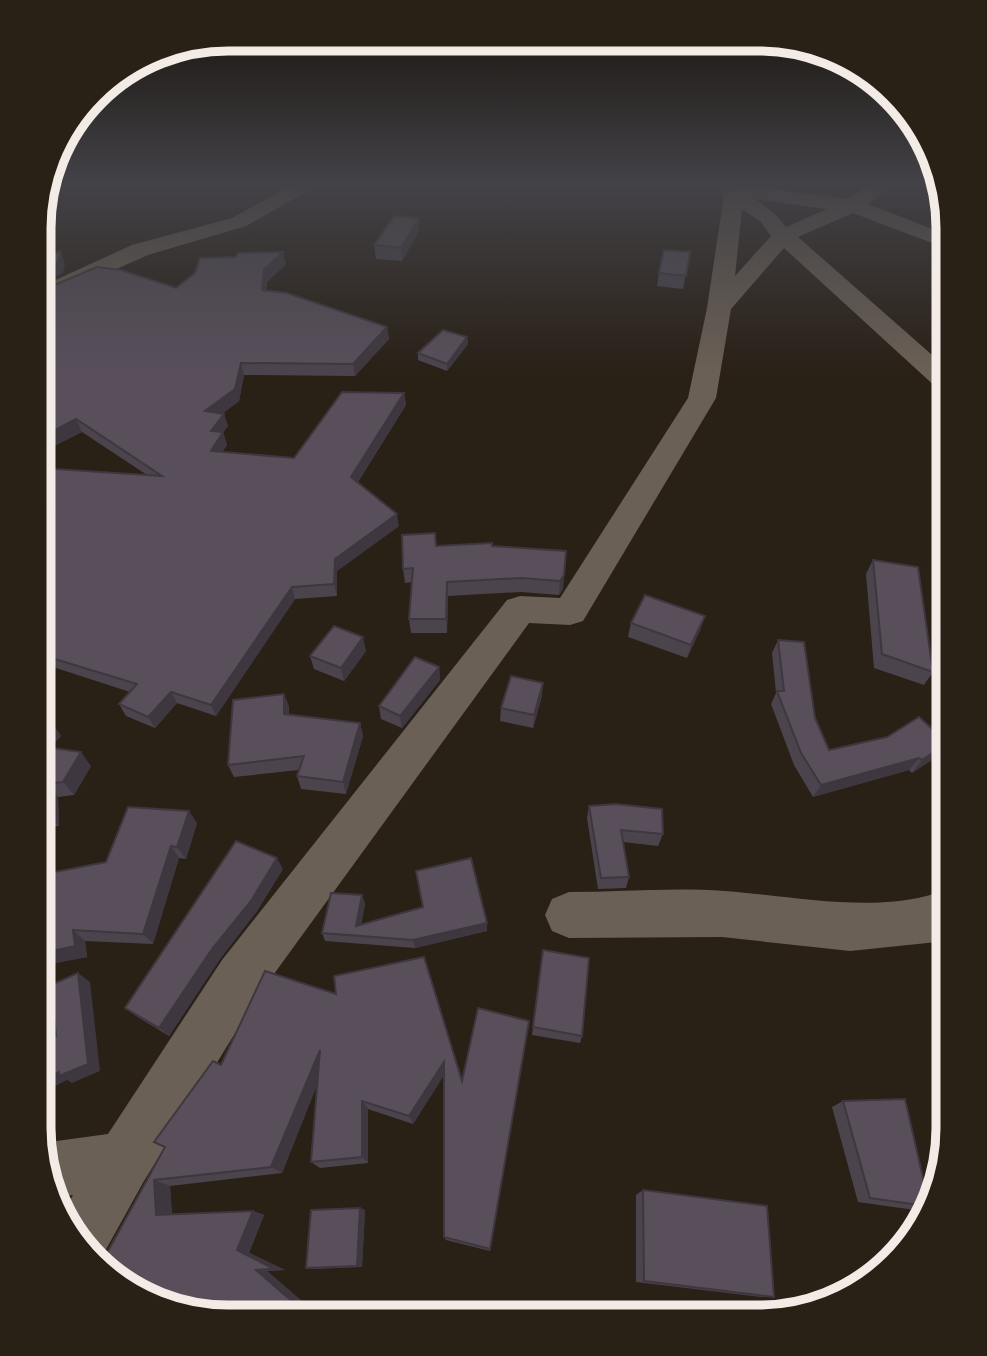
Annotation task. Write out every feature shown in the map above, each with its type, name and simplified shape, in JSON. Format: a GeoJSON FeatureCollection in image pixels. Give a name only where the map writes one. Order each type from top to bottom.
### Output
{"type":"FeatureCollection","features":[{"type":"Feature","properties":{"kind":"street"},"geometry":{"type":"LineString","coordinates":[[51,291],[152,247]]}},
{"type":"Feature","properties":{"kind":"street"},"geometry":{"type":"LineString","coordinates":[[85,1233],[124,1161],[240,978],[520,609],[570,612],[702,398],[732,247]]}},
{"type":"Feature","properties":{"kind":"street"},"geometry":{"type":"LineString","coordinates":[[719,308],[773,247]]}},
{"type":"Feature","properties":{"kind":"street"},"geometry":{"type":"LineString","coordinates":[[796,247],[936,372]]}},
{"type":"Feature","properties":{"kind":"street"},"geometry":{"type":"LineString","coordinates":[[569,915],[722,914],[850,928],[936,919]]}},
{"type":"Feature","properties":{"kind":"street"},"geometry":{"type":"LineString","coordinates":[[55,1168],[124,1161]]}},
{"type":"Feature","properties":{"kind":"building"},"geometry":{"type":"Polygon","coordinates":[[[664,250],[690,252],[686,276],[659,273],[664,250]]]}},
{"type":"Feature","properties":{"kind":"building"},"geometry":{"type":"Polygon","coordinates":[[[61,252],[58,262],[51,266],[51,253],[61,252]]]}},
{"type":"Feature","properties":{"kind":"building"},"geometry":{"type":"Polygon","coordinates":[[[283,252],[264,270],[262,290],[287,293],[387,327],[353,364],[241,363],[235,389],[205,411],[224,414],[211,431],[223,432],[211,451],[294,458],[342,392],[404,393],[351,477],[397,514],[335,559],[334,584],[292,587],[211,705],[171,692],[148,717],[119,704],[137,684],[51,658],[51,469],[162,476],[76,419],[51,432],[51,286],[97,267],[121,270],[176,288],[195,273],[200,258],[236,257],[238,253],[283,252]]]}},
{"type":"Feature","properties":{"kind":"building"},"geometry":{"type":"Polygon","coordinates":[[[443,330],[467,337],[447,364],[418,353],[443,330]]]}},
{"type":"Feature","properties":{"kind":"building"},"geometry":{"type":"Polygon","coordinates":[[[435,533],[436,546],[492,543],[492,546],[566,551],[564,575],[560,581],[521,578],[447,582],[446,619],[409,619],[413,568],[403,569],[402,535],[435,533]]]}},
{"type":"Feature","properties":{"kind":"building"},"geometry":{"type":"Polygon","coordinates":[[[873,560],[918,567],[933,672],[882,654],[873,560]]]}},
{"type":"Feature","properties":{"kind":"building"},"geometry":{"type":"Polygon","coordinates":[[[645,595],[705,616],[691,645],[631,623],[645,595]]]}},
{"type":"Feature","properties":{"kind":"building"},"geometry":{"type":"Polygon","coordinates":[[[334,626],[363,637],[341,668],[310,656],[334,626]]]}},
{"type":"Feature","properties":{"kind":"building"},"geometry":{"type":"Polygon","coordinates":[[[778,640],[804,642],[815,718],[829,750],[887,737],[919,717],[936,732],[936,751],[922,760],[919,758],[821,785],[801,753],[777,691],[784,691],[778,640]]]}},
{"type":"Feature","properties":{"kind":"building"},"geometry":{"type":"Polygon","coordinates":[[[415,657],[439,667],[400,716],[379,706],[415,657]]]}},
{"type":"Feature","properties":{"kind":"building"},"geometry":{"type":"Polygon","coordinates":[[[511,676],[543,683],[534,715],[501,708],[511,676]]]}},
{"type":"Feature","properties":{"kind":"building"},"geometry":{"type":"Polygon","coordinates":[[[284,694],[284,714],[360,723],[343,782],[297,776],[304,756],[228,765],[233,700],[284,694]]]}},
{"type":"Feature","properties":{"kind":"building"},"geometry":{"type":"Polygon","coordinates":[[[51,748],[81,752],[63,782],[51,783],[51,748]]]}},
{"type":"Feature","properties":{"kind":"building"},"geometry":{"type":"Polygon","coordinates":[[[616,804],[662,809],[663,834],[621,830],[629,877],[601,878],[589,806],[616,804]]]}},
{"type":"Feature","properties":{"kind":"building"},"geometry":{"type":"Polygon","coordinates":[[[128,807],[189,811],[177,847],[171,846],[143,934],[73,930],[75,946],[51,951],[51,873],[106,862],[128,807]]]}},
{"type":"Feature","properties":{"kind":"building"},"geometry":{"type":"Polygon","coordinates":[[[236,841],[277,858],[251,901],[212,949],[159,1028],[125,1008],[236,841]]]}},
{"type":"Feature","properties":{"kind":"building"},"geometry":{"type":"Polygon","coordinates":[[[471,858],[487,923],[413,940],[322,933],[331,893],[362,895],[356,926],[423,907],[416,871],[471,858]]]}},
{"type":"Feature","properties":{"kind":"building"},"geometry":{"type":"Polygon","coordinates":[[[543,950],[589,958],[582,1036],[533,1027],[543,950]]]}},
{"type":"Feature","properties":{"kind":"building"},"geometry":{"type":"Polygon","coordinates":[[[424,957],[462,1081],[478,1008],[529,1021],[490,1249],[444,1237],[444,1062],[409,1116],[362,1101],[362,1157],[311,1162],[320,1050],[271,1167],[154,1180],[156,1215],[253,1211],[237,1250],[274,1269],[256,1270],[296,1305],[205,1304],[160,1292],[139,1282],[106,1255],[165,1147],[154,1142],[213,1061],[221,1065],[265,971],[336,994],[334,976],[424,957]]]}},
{"type":"Feature","properties":{"kind":"building"},"geometry":{"type":"Polygon","coordinates":[[[78,973],[88,1064],[59,1076],[59,1072],[51,1076],[51,1038],[56,1036],[51,985],[78,973]]]}},
{"type":"Feature","properties":{"kind":"building"},"geometry":{"type":"Polygon","coordinates":[[[905,1099],[925,1189],[918,1205],[870,1198],[843,1101],[905,1099]]]}},
{"type":"Feature","properties":{"kind":"building"},"geometry":{"type":"Polygon","coordinates":[[[643,1190],[767,1206],[774,1297],[644,1281],[643,1190]]]}},
{"type":"Feature","properties":{"kind":"building"},"geometry":{"type":"Polygon","coordinates":[[[360,1208],[357,1266],[306,1268],[311,1210],[360,1208]]]}}]}
